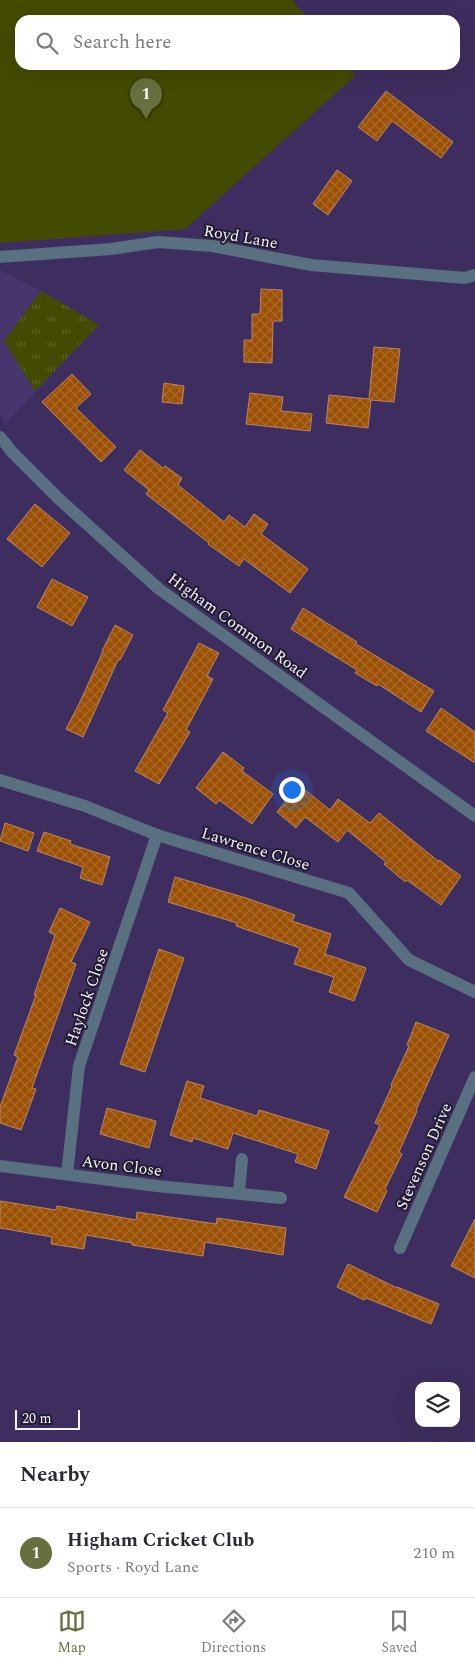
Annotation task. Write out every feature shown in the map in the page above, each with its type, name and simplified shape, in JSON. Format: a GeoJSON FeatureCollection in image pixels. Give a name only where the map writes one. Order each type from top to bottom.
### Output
{"type":"FeatureCollection","features":[{"type":"Feature","properties":{"kind":"street","name":"Royd Lane"},"geometry":{"type":"LineString","coordinates":[[0,257],[112,249],[158,242],[212,246],[311,265],[465,278],[475,275]]}},
{"type":"Feature","properties":{"kind":"street","name":"Higham Common Road"},"geometry":{"type":"LineString","coordinates":[[0,437],[12,452],[60,500],[160,589],[475,816]]}},
{"type":"Feature","properties":{"kind":"street","name":"Lawrence Close"},"geometry":{"type":"LineString","coordinates":[[0,780],[85,806],[157,835],[349,893],[409,960],[475,992]]}},
{"type":"Feature","properties":{"kind":"street","name":"Haylock Close"},"geometry":{"type":"LineString","coordinates":[[67,1174],[79,1066],[157,835]]}},
{"type":"Feature","properties":{"kind":"street","name":"Stevenson Drive"},"geometry":{"type":"LineString","coordinates":[[400,1248],[475,1077]]}},
{"type":"Feature","properties":{"kind":"street"},"geometry":{"type":"LineString","coordinates":[[239,1193],[242,1159]]}},
{"type":"Feature","properties":{"kind":"street","name":"Avon Close"},"geometry":{"type":"LineString","coordinates":[[0,1166],[157,1186],[281,1198]]}},
{"type":"Feature","properties":{"kind":"shaded area"},"geometry":{"type":"Polygon","coordinates":[[[0,270],[41,291],[99,325],[6,423],[0,415],[0,270]]]}},
{"type":"Feature","properties":{"kind":"green space"},"geometry":{"type":"Polygon","coordinates":[[[0,0],[292,0],[305,15],[15,15],[15,70],[350,70],[355,76],[185,229],[0,243],[0,0]]]}},
{"type":"Feature","properties":{"kind":"green space"},"geometry":{"type":"Polygon","coordinates":[[[41,291],[99,325],[35,391],[4,341],[41,291]]]}},
{"type":"Feature","properties":{"kind":"building"},"geometry":{"type":"Polygon","coordinates":[[[386,91],[453,142],[441,158],[392,121],[377,141],[358,127],[386,91]]]}},
{"type":"Feature","properties":{"kind":"building"},"geometry":{"type":"Polygon","coordinates":[[[337,170],[352,181],[328,215],[313,204],[337,170]]]}},
{"type":"Feature","properties":{"kind":"building"},"geometry":{"type":"Polygon","coordinates":[[[261,289],[282,290],[282,321],[273,321],[272,363],[244,362],[244,340],[252,340],[252,314],[260,314],[261,289]]]}},
{"type":"Feature","properties":{"kind":"building"},"geometry":{"type":"Polygon","coordinates":[[[374,347],[400,349],[394,402],[371,400],[368,428],[326,423],[329,395],[369,399],[374,347]]]}},
{"type":"Feature","properties":{"kind":"building"},"geometry":{"type":"Polygon","coordinates":[[[72,374],[91,394],[76,408],[116,447],[101,462],[42,402],[72,374]]]}},
{"type":"Feature","properties":{"kind":"building"},"geometry":{"type":"Polygon","coordinates":[[[164,383],[184,386],[182,404],[162,402],[164,383]]]}},
{"type":"Feature","properties":{"kind":"building"},"geometry":{"type":"Polygon","coordinates":[[[250,393],[283,397],[281,411],[312,414],[310,431],[246,424],[250,393]]]}},
{"type":"Feature","properties":{"kind":"building"},"geometry":{"type":"Polygon","coordinates":[[[140,450],[163,468],[165,466],[182,478],[178,485],[224,522],[229,515],[245,527],[254,514],[268,524],[261,534],[308,569],[290,593],[244,559],[239,566],[208,544],[146,494],[149,490],[124,470],[140,450]]]}},
{"type":"Feature","properties":{"kind":"building"},"geometry":{"type":"Polygon","coordinates":[[[35,504],[70,533],[42,567],[7,539],[35,504]]]}},
{"type":"Feature","properties":{"kind":"building"},"geometry":{"type":"Polygon","coordinates":[[[52,579],[88,597],[72,626],[37,607],[52,579]]]}},
{"type":"Feature","properties":{"kind":"building"},"geometry":{"type":"Polygon","coordinates":[[[303,608],[357,642],[356,644],[434,691],[421,712],[378,684],[377,686],[355,673],[357,670],[291,629],[303,608]]]}},
{"type":"Feature","properties":{"kind":"building"},"geometry":{"type":"Polygon","coordinates":[[[115,625],[133,635],[120,660],[118,660],[83,737],[66,729],[115,625]]]}},
{"type":"Feature","properties":{"kind":"building"},"geometry":{"type":"Polygon","coordinates":[[[199,643],[219,653],[207,676],[213,679],[186,730],[190,732],[159,784],[135,771],[168,713],[163,710],[199,643]]]}},
{"type":"Feature","properties":{"kind":"building"},"geometry":{"type":"Polygon","coordinates":[[[441,708],[475,732],[475,763],[426,731],[441,708]]]}},
{"type":"Feature","properties":{"kind":"building"},"geometry":{"type":"Polygon","coordinates":[[[223,752],[244,768],[242,771],[273,794],[252,824],[219,800],[216,804],[196,788],[223,752]]]}},
{"type":"Feature","properties":{"kind":"building"},"geometry":{"type":"Polygon","coordinates":[[[299,785],[330,810],[338,799],[370,823],[379,813],[438,861],[461,876],[441,905],[407,880],[405,882],[384,864],[386,862],[347,830],[338,842],[305,817],[296,828],[277,812],[299,785]]]}},
{"type":"Feature","properties":{"kind":"building"},"geometry":{"type":"Polygon","coordinates":[[[5,823],[34,833],[28,851],[0,841],[5,823]]]}},
{"type":"Feature","properties":{"kind":"building"},"geometry":{"type":"Polygon","coordinates":[[[44,832],[71,841],[70,844],[110,857],[102,885],[80,878],[83,867],[37,851],[44,832]]]}},
{"type":"Feature","properties":{"kind":"building"},"geometry":{"type":"Polygon","coordinates":[[[175,877],[295,915],[292,921],[331,934],[325,954],[366,968],[354,1001],[329,992],[334,977],[294,964],[300,948],[236,926],[237,923],[168,902],[175,877]]]}},
{"type":"Feature","properties":{"kind":"building"},"geometry":{"type":"Polygon","coordinates":[[[60,908],[90,922],[71,962],[76,964],[32,1088],[36,1089],[21,1130],[0,1123],[0,1107],[18,1057],[14,1055],[55,935],[49,932],[60,908]]]}},
{"type":"Feature","properties":{"kind":"building"},"geometry":{"type":"Polygon","coordinates":[[[159,949],[184,958],[145,1072],[120,1064],[159,949]]]}},
{"type":"Feature","properties":{"kind":"building"},"geometry":{"type":"Polygon","coordinates":[[[416,1022],[449,1035],[416,1110],[399,1152],[402,1154],[385,1189],[387,1191],[377,1212],[344,1197],[380,1125],[375,1123],[409,1046],[407,1045],[416,1022]]]}},
{"type":"Feature","properties":{"kind":"building"},"geometry":{"type":"Polygon","coordinates":[[[187,1081],[204,1086],[200,1098],[257,1116],[259,1110],[329,1131],[316,1169],[295,1162],[298,1154],[233,1133],[228,1149],[193,1138],[192,1142],[170,1135],[187,1081]]]}},
{"type":"Feature","properties":{"kind":"building"},"geometry":{"type":"Polygon","coordinates":[[[107,1108],[156,1121],[149,1148],[100,1134],[107,1108]]]}},
{"type":"Feature","properties":{"kind":"building"},"geometry":{"type":"Polygon","coordinates":[[[0,1201],[56,1210],[57,1206],[136,1220],[137,1212],[216,1224],[217,1218],[286,1228],[283,1255],[205,1242],[203,1256],[132,1245],[132,1243],[86,1235],[84,1249],[51,1244],[52,1237],[0,1228],[0,1201]]]}},
{"type":"Feature","properties":{"kind":"building"},"geometry":{"type":"Polygon","coordinates":[[[475,1219],[475,1278],[451,1266],[475,1219]]]}},
{"type":"Feature","properties":{"kind":"building"},"geometry":{"type":"Polygon","coordinates":[[[348,1264],[397,1288],[439,1304],[431,1324],[366,1298],[364,1300],[337,1287],[348,1264]]]}},
{"type":"Feature","properties":{"kind":"place","name":"Higham Cricket Club"},"geometry":{"type":"Point","coordinates":[146,119]}}]}
